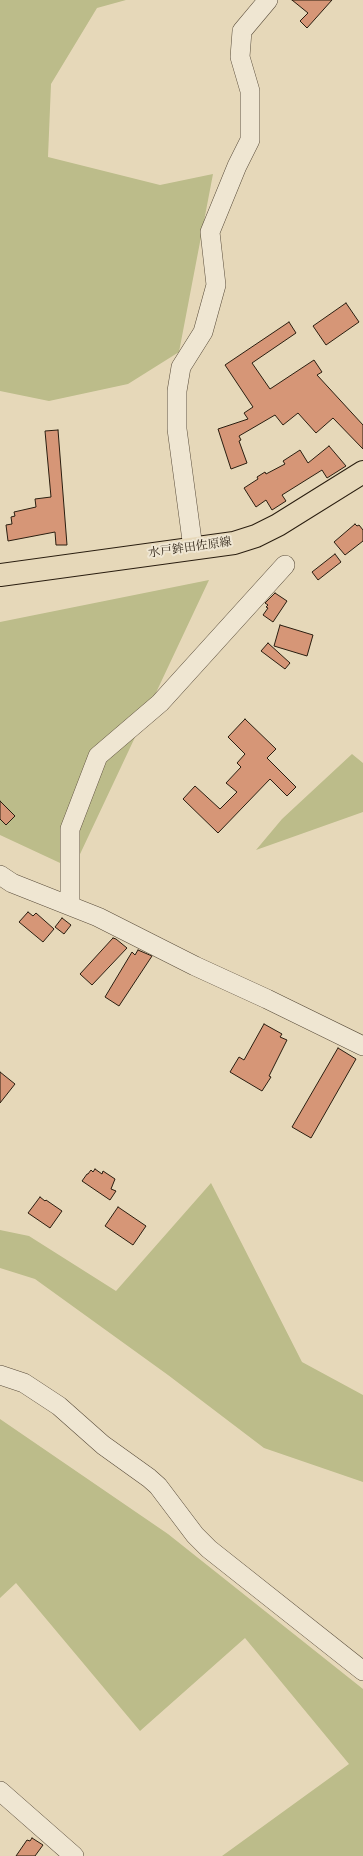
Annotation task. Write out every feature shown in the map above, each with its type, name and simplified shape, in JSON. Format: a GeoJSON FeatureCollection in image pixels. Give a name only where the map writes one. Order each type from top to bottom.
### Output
{"type":"FeatureCollection","features":[{"type":"Feature","properties":{"kind":"main road","name":"水戸鉾田佐原線"},"geometry":{"type":"LineString","coordinates":[[0,575],[234,543],[256,536],[363,472]]}},
{"type":"Feature","properties":{"kind":"street"},"geometry":{"type":"LineString","coordinates":[[193,548],[176,429],[177,391],[181,367],[203,332],[216,285],[210,232],[237,166],[250,140],[250,91],[240,57],[242,31],[268,0]]}},
{"type":"Feature","properties":{"kind":"street"},"geometry":{"type":"LineString","coordinates":[[70,904],[70,829],[98,756],[160,703],[285,565]]}},
{"type":"Feature","properties":{"kind":"street"},"geometry":{"type":"LineString","coordinates":[[0,875],[12,883],[70,904],[363,1046]]}},
{"type":"Feature","properties":{"kind":"street"},"geometry":{"type":"LineString","coordinates":[[0,1376],[24,1383],[59,1406],[104,1445],[149,1478],[158,1486],[195,1535],[209,1549],[363,1671]]}},
{"type":"Feature","properties":{"kind":"street"},"geometry":{"type":"LineString","coordinates":[[0,1791],[74,1856]]}},
{"type":"Feature","properties":{"kind":"green space"},"geometry":{"type":"Polygon","coordinates":[[[0,0],[126,0],[97,8],[51,84],[48,157],[160,185],[213,174],[179,352],[128,384],[49,401],[0,391],[0,0]]]}},
{"type":"Feature","properties":{"kind":"green space"},"geometry":{"type":"Polygon","coordinates":[[[209,580],[73,869],[0,835],[0,622],[209,580]]]}},
{"type":"Feature","properties":{"kind":"green space"},"geometry":{"type":"Polygon","coordinates":[[[352,754],[363,763],[363,812],[256,850],[282,819],[352,754]]]}},
{"type":"Feature","properties":{"kind":"green space"},"geometry":{"type":"Polygon","coordinates":[[[211,1183],[302,1362],[363,1395],[363,1482],[264,1448],[168,1375],[35,1279],[0,1268],[0,1230],[29,1236],[116,1291],[211,1183]]]}},
{"type":"Feature","properties":{"kind":"green space"},"geometry":{"type":"Polygon","coordinates":[[[0,1419],[168,1534],[363,1689],[363,1856],[222,1856],[349,1764],[245,1638],[140,1731],[16,1583],[0,1598],[0,1419]]]}},
{"type":"Feature","properties":{"kind":"building"},"geometry":{"type":"Polygon","coordinates":[[[292,0],[332,0],[307,28],[300,21],[308,13],[292,0]]]}},
{"type":"Feature","properties":{"kind":"building"},"geometry":{"type":"Polygon","coordinates":[[[346,303],[359,322],[326,345],[313,326],[346,303]]]}},
{"type":"Feature","properties":{"kind":"building"},"geometry":{"type":"Polygon","coordinates":[[[289,322],[296,333],[252,363],[270,389],[314,360],[322,372],[317,375],[363,425],[363,449],[333,418],[316,433],[298,413],[283,425],[275,415],[239,436],[241,440],[239,441],[247,463],[231,469],[218,429],[248,419],[244,413],[253,407],[225,365],[289,322]]]}},
{"type":"Feature","properties":{"kind":"building"},"geometry":{"type":"Polygon","coordinates":[[[58,430],[67,545],[56,545],[55,532],[8,541],[6,525],[12,524],[11,517],[15,516],[14,512],[36,507],[35,499],[51,497],[45,431],[58,430]]]}},
{"type":"Feature","properties":{"kind":"building"},"geometry":{"type":"Polygon","coordinates":[[[329,446],[346,466],[327,478],[322,470],[282,495],[286,501],[272,510],[266,500],[256,507],[244,488],[258,479],[257,477],[285,464],[283,461],[300,450],[308,463],[329,446]]]}},
{"type":"Feature","properties":{"kind":"building"},"geometry":{"type":"Polygon","coordinates":[[[355,524],[357,526],[359,525],[363,530],[363,541],[345,555],[334,542],[355,524]]]}},
{"type":"Feature","properties":{"kind":"building"},"geometry":{"type":"Polygon","coordinates":[[[335,554],[341,562],[318,580],[312,572],[335,554]]]}},
{"type":"Feature","properties":{"kind":"building"},"geometry":{"type":"Polygon","coordinates":[[[275,593],[287,601],[273,622],[263,615],[268,608],[266,607],[268,605],[265,603],[275,593]]]}},
{"type":"Feature","properties":{"kind":"building"},"geometry":{"type":"Polygon","coordinates":[[[280,625],[313,635],[307,656],[274,646],[280,625]]]}},
{"type":"Feature","properties":{"kind":"building"},"geometry":{"type":"Polygon","coordinates":[[[268,643],[290,663],[285,669],[261,651],[268,643]]]}},
{"type":"Feature","properties":{"kind":"building"},"geometry":{"type":"Polygon","coordinates":[[[245,719],[276,749],[267,758],[296,787],[287,796],[270,779],[218,833],[183,799],[195,786],[220,809],[237,792],[226,783],[241,767],[237,763],[245,754],[228,737],[245,719]]]}},
{"type":"Feature","properties":{"kind":"building"},"geometry":{"type":"Polygon","coordinates":[[[0,801],[15,816],[6,825],[0,819],[0,801]]]}},
{"type":"Feature","properties":{"kind":"building"},"geometry":{"type":"Polygon","coordinates":[[[28,912],[33,916],[36,913],[54,929],[43,942],[19,922],[28,912]]]}},
{"type":"Feature","properties":{"kind":"building"},"geometry":{"type":"Polygon","coordinates":[[[62,918],[71,925],[64,934],[55,927],[62,918]]]}},
{"type":"Feature","properties":{"kind":"building"},"geometry":{"type":"Polygon","coordinates":[[[113,938],[127,948],[92,985],[80,974],[113,938]]]}},
{"type":"Feature","properties":{"kind":"building"},"geometry":{"type":"Polygon","coordinates":[[[138,950],[152,956],[119,1006],[105,997],[132,952],[135,955],[138,950]]]}},
{"type":"Feature","properties":{"kind":"building"},"geometry":{"type":"Polygon","coordinates":[[[264,1024],[282,1034],[280,1037],[287,1040],[269,1076],[271,1077],[262,1091],[230,1072],[239,1057],[244,1060],[264,1024]]]}},
{"type":"Feature","properties":{"kind":"building"},"geometry":{"type":"Polygon","coordinates":[[[338,1048],[356,1059],[311,1138],[292,1127],[338,1048]]]}},
{"type":"Feature","properties":{"kind":"building"},"geometry":{"type":"Polygon","coordinates":[[[0,1072],[15,1084],[0,1103],[0,1072]]]}},
{"type":"Feature","properties":{"kind":"building"},"geometry":{"type":"Polygon","coordinates":[[[95,1169],[102,1174],[103,1171],[115,1179],[111,1189],[116,1191],[110,1200],[82,1181],[91,1170],[93,1172],[95,1169]]]}},
{"type":"Feature","properties":{"kind":"building"},"geometry":{"type":"Polygon","coordinates":[[[40,1197],[62,1211],[50,1228],[28,1213],[40,1197]]]}},
{"type":"Feature","properties":{"kind":"building"},"geometry":{"type":"Polygon","coordinates":[[[118,1207],[146,1226],[133,1245],[105,1226],[118,1207]]]}},
{"type":"Feature","properties":{"kind":"building"},"geometry":{"type":"Polygon","coordinates":[[[32,1838],[43,1845],[35,1856],[16,1856],[27,1840],[30,1841],[32,1838]]]}}]}
